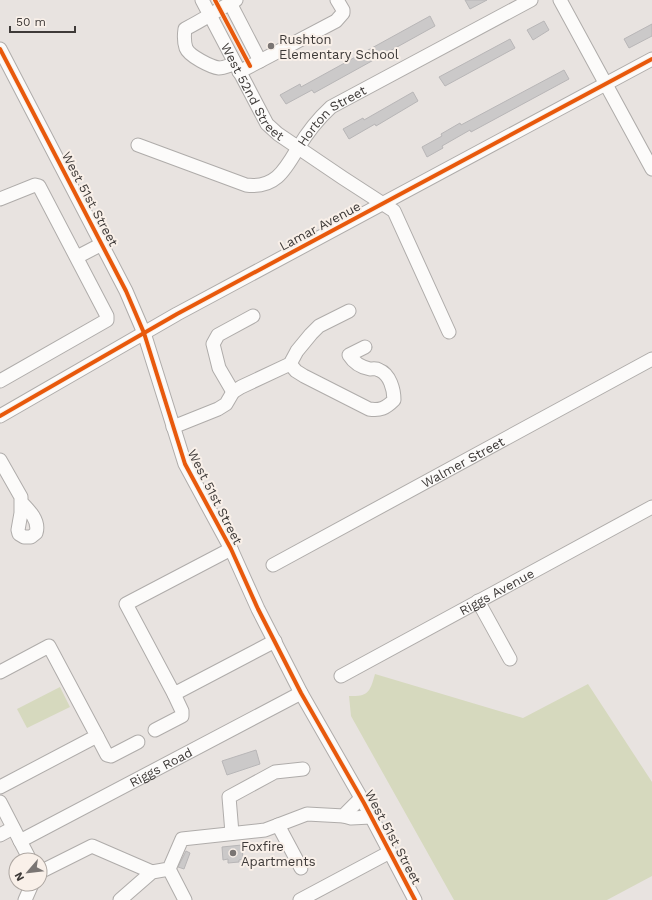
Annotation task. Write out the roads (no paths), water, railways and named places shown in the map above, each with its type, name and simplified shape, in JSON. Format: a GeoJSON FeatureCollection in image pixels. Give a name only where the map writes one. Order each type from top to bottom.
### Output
{"type":"FeatureCollection","features":[{"type":"Feature","properties":{"kind":"street","name":"West 52nd Street"},"geometry":{"type":"LineString","coordinates":[[202,0],[266,124],[298,148],[396,213],[449,332]]}},
{"type":"Feature","properties":{"kind":"street"},"geometry":{"type":"LineString","coordinates":[[260,61],[233,2],[218,9],[210,16],[186,29],[184,37],[187,50],[197,58],[211,66],[220,68],[237,68],[260,61],[336,21],[343,13],[343,10],[337,0]]}},
{"type":"Feature","properties":{"kind":"street","name":"Horton Street"},"geometry":{"type":"LineString","coordinates":[[138,145],[246,185],[263,186],[277,177],[287,166],[320,118],[332,107],[531,0]]}},
{"type":"Feature","properties":{"kind":"street"},"geometry":{"type":"LineString","coordinates":[[560,0],[652,169]]}},
{"type":"Feature","properties":{"kind":"street","name":"West 51st Street"},"geometry":{"type":"LineString","coordinates":[[0,49],[126,291],[144,333],[185,464],[231,550],[256,604],[301,693],[361,798],[415,900]]}},
{"type":"Feature","properties":{"kind":"street","name":"Lamar Avenue"},"geometry":{"type":"LineString","coordinates":[[0,416],[144,333],[652,59]]}},
{"type":"Feature","properties":{"kind":"street"},"geometry":{"type":"LineString","coordinates":[[0,199],[36,185],[40,186],[107,316],[107,320],[0,381]]}},
{"type":"Feature","properties":{"kind":"street"},"geometry":{"type":"LineString","coordinates":[[77,257],[102,244]]}},
{"type":"Feature","properties":{"kind":"street"},"geometry":{"type":"LineString","coordinates":[[173,427],[218,409],[226,404],[233,392],[241,387],[290,364],[297,351],[319,326],[349,311]]}},
{"type":"Feature","properties":{"kind":"street"},"geometry":{"type":"LineString","coordinates":[[233,392],[219,368],[213,344],[218,335],[253,316]]}},
{"type":"Feature","properties":{"kind":"street"},"geometry":{"type":"LineString","coordinates":[[290,364],[296,371],[304,376],[369,409],[378,411],[387,407],[394,400],[394,392],[391,383],[384,373],[378,369],[362,367],[353,361],[349,355],[365,347]]}},
{"type":"Feature","properties":{"kind":"street","name":"Walmer Street"},"geometry":{"type":"LineString","coordinates":[[273,565],[652,360]]}},
{"type":"Feature","properties":{"kind":"street"},"geometry":{"type":"LineString","coordinates":[[0,460],[17,490],[21,502]]}},
{"type":"Feature","properties":{"kind":"street","name":"Riggs Avenue"},"geometry":{"type":"LineString","coordinates":[[341,676],[652,507]]}},
{"type":"Feature","properties":{"kind":"street"},"geometry":{"type":"LineString","coordinates":[[155,730],[182,716],[182,711],[126,604],[231,550]]}},
{"type":"Feature","properties":{"kind":"street"},"geometry":{"type":"LineString","coordinates":[[478,601],[510,660]]}},
{"type":"Feature","properties":{"kind":"street"},"geometry":{"type":"LineString","coordinates":[[174,694],[275,641]]}},
{"type":"Feature","properties":{"kind":"street"},"geometry":{"type":"LineString","coordinates":[[0,672],[49,646],[107,755],[111,756],[138,742]]}},
{"type":"Feature","properties":{"kind":"street","name":"Riggs Road"},"geometry":{"type":"LineString","coordinates":[[20,841],[301,693]]}},
{"type":"Feature","properties":{"kind":"street"},"geometry":{"type":"LineString","coordinates":[[0,787],[96,736]]}},
{"type":"Feature","properties":{"kind":"street"},"geometry":{"type":"LineString","coordinates":[[232,833],[229,797],[275,772],[303,769]]}},
{"type":"Feature","properties":{"kind":"street"},"geometry":{"type":"LineString","coordinates":[[344,816],[361,798]]}},
{"type":"Feature","properties":{"kind":"street"},"geometry":{"type":"LineString","coordinates":[[0,802],[26,852]]}},
{"type":"Feature","properties":{"kind":"street"},"geometry":{"type":"LineString","coordinates":[[169,869],[182,839],[265,830],[307,814],[344,816],[351,818],[371,817]]}},
{"type":"Feature","properties":{"kind":"street"},"geometry":{"type":"LineString","coordinates":[[278,825],[301,868]]}},
{"type":"Feature","properties":{"kind":"street"},"geometry":{"type":"LineString","coordinates":[[0,835],[13,828]]}},
{"type":"Feature","properties":{"kind":"street"},"geometry":{"type":"LineString","coordinates":[[48,868],[92,846],[152,872]]}},
{"type":"Feature","properties":{"kind":"street"},"geometry":{"type":"LineString","coordinates":[[300,900],[390,852]]}},
{"type":"Feature","properties":{"kind":"street"},"geometry":{"type":"LineString","coordinates":[[120,900],[152,872],[169,869]]}},
{"type":"Feature","properties":{"kind":"street"},"geometry":{"type":"LineString","coordinates":[[169,869],[185,900]]}},
{"type":"Feature","properties":{"kind":"place","name":"Rushton Elementary School"},"geometry":{"type":"Point","coordinates":[271,46]}},
{"type":"Feature","properties":{"kind":"place","name":"Foxfire Apartments"},"geometry":{"type":"Point","coordinates":[233,853]}}]}
